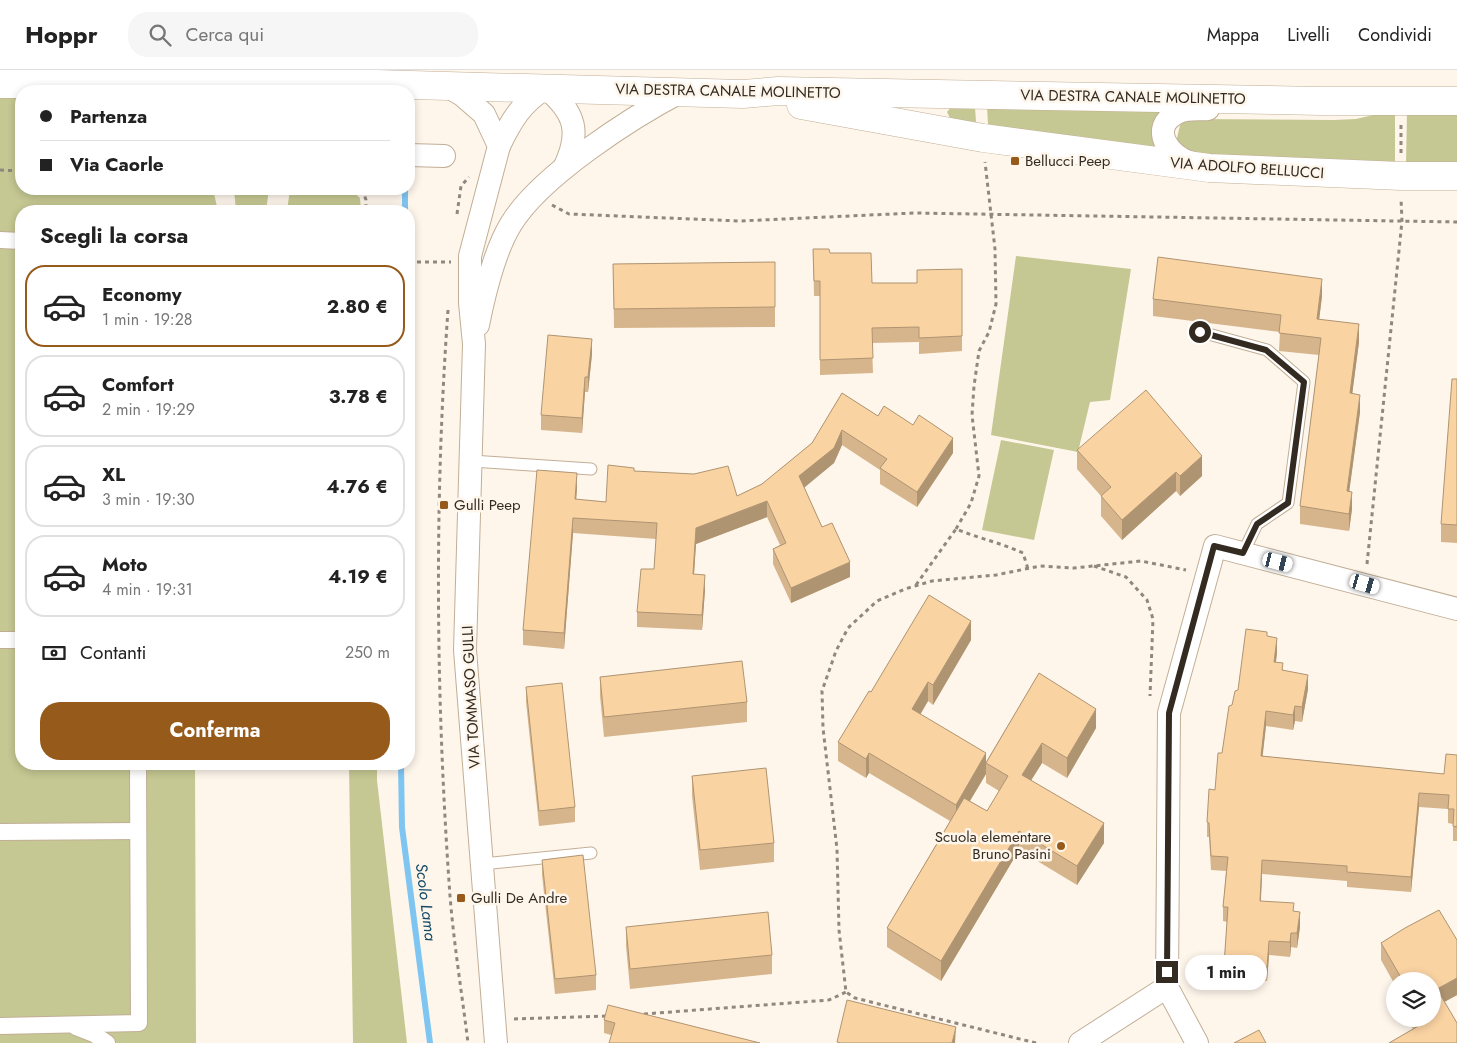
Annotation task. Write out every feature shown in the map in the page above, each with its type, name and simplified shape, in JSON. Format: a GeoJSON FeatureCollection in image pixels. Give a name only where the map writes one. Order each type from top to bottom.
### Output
{"type":"FeatureCollection","features":[{"type":"Feature","properties":{"kind":"street","name":"VIA DESTRA CANALE MOLINETTO"},"geometry":{"type":"LineString","coordinates":[[0,84],[376,84],[743,94],[778,91],[1321,100],[1457,100]]}},
{"type":"Feature","properties":{"kind":"street"},"geometry":{"type":"LineString","coordinates":[[440,85],[474,104],[484,114],[499,146]]}},
{"type":"Feature","properties":{"kind":"street","name":"VIA TOMMASO GULLI"},"geometry":{"type":"LineString","coordinates":[[498,1043],[465,650],[474,344],[470,303],[470,256],[499,146],[519,109],[534,95],[546,88],[567,108],[574,126],[573,148],[564,168]]}},
{"type":"Feature","properties":{"kind":"street","name":"VIA TOMMASO GULLI"},"geometry":{"type":"LineString","coordinates":[[474,344],[480,316],[499,253],[510,226],[520,211],[564,168],[645,112],[682,91]]}},
{"type":"Feature","properties":{"kind":"street","name":"VIA ADOLFO BELLUCCI"},"geometry":{"type":"LineString","coordinates":[[743,94],[983,138],[1209,168],[1401,176],[1457,176]]}},
{"type":"Feature","properties":{"kind":"street"},"geometry":{"type":"LineString","coordinates":[[1209,168],[1182,161],[1167,148],[1164,131],[1167,121],[1174,114],[1181,111],[1246,108],[1321,100]]}},
{"type":"Feature","properties":{"kind":"street"},"geometry":{"type":"LineString","coordinates":[[415,155],[438,156]]}},
{"type":"Feature","properties":{"kind":"street"},"geometry":{"type":"LineString","coordinates":[[0,240],[15,241]]}},
{"type":"Feature","properties":{"kind":"street"},"geometry":{"type":"LineString","coordinates":[[1197,1043],[1167,987],[1169,713],[1214,546],[1365,584],[1457,610]]}},
{"type":"Feature","properties":{"kind":"street"},"geometry":{"type":"LineString","coordinates":[[0,640],[15,640]]}},
{"type":"Feature","properties":{"kind":"street"},"geometry":{"type":"LineString","coordinates":[[0,1026],[138,1023],[138,770]]}},
{"type":"Feature","properties":{"kind":"street"},"geometry":{"type":"LineString","coordinates":[[0,832],[138,831]]}},
{"type":"Feature","properties":{"kind":"street"},"geometry":{"type":"LineString","coordinates":[[1080,1043],[1167,987]]}},
{"type":"Feature","properties":{"kind":"street"},"geometry":{"type":"LineString","coordinates":[[68,1024],[94,1034],[107,1043]]}},
{"type":"Feature","properties":{"kind":"lane"},"geometry":{"type":"LineString","coordinates":[[1200,332],[1266,350],[1304,382],[1288,503],[1257,524],[1243,553]]}},
{"type":"Feature","properties":{"kind":"lane"},"geometry":{"type":"LineString","coordinates":[[471,461],[590,469]]}},
{"type":"Feature","properties":{"kind":"lane"},"geometry":{"type":"LineString","coordinates":[[482,864],[591,853]]}},
{"type":"Feature","properties":{"kind":"path"},"geometry":{"type":"LineString","coordinates":[[1365,584],[1402,221],[1401,101]]}},
{"type":"Feature","properties":{"kind":"path"},"geometry":{"type":"LineString","coordinates":[[916,586],[956,529],[971,503],[979,476],[972,415],[974,386],[979,351],[989,332],[996,304],[995,249],[989,214],[983,138]]}},
{"type":"Feature","properties":{"kind":"path"},"geometry":{"type":"LineString","coordinates":[[0,170],[15,171]]}},
{"type":"Feature","properties":{"kind":"path"},"geometry":{"type":"LineString","coordinates":[[456,224],[461,186],[466,178],[476,174],[492,176]]}},
{"type":"Feature","properties":{"kind":"path"},"geometry":{"type":"LineString","coordinates":[[534,196],[569,214],[740,221],[914,213],[1457,222]]}},
{"type":"Feature","properties":{"kind":"path"},"geometry":{"type":"LineString","coordinates":[[415,262],[451,262],[452,252]]}},
{"type":"Feature","properties":{"kind":"path"},"geometry":{"type":"LineString","coordinates":[[956,529],[978,538],[999,542],[1023,553],[1028,569]]}},
{"type":"Feature","properties":{"kind":"path"},"geometry":{"type":"LineString","coordinates":[[846,992],[839,930],[837,849],[823,728],[822,691],[836,651],[848,628],[877,602],[932,581],[996,575],[1040,566],[1074,568],[1141,561],[1207,574]]}},
{"type":"Feature","properties":{"kind":"path"},"geometry":{"type":"LineString","coordinates":[[1094,566],[1126,577],[1147,600],[1153,619],[1149,709],[1169,713]]}},
{"type":"Feature","properties":{"kind":"path"},"geometry":{"type":"LineString","coordinates":[[636,1015],[828,1000],[846,992]]}},
{"type":"Feature","properties":{"kind":"path"},"geometry":{"type":"LineString","coordinates":[[846,992],[856,998],[1036,1043]]}},
{"type":"Feature","properties":{"kind":"path"},"geometry":{"type":"LineString","coordinates":[[495,1019],[610,1016]]}},
{"type":"Feature","properties":{"kind":"green space"},"geometry":{"type":"Polygon","coordinates":[[[0,97],[15,97],[15,195],[214,195],[217,205],[15,205],[15,770],[195,770],[196,1043],[0,1043],[0,97]]]}},
{"type":"Feature","properties":{"kind":"green space"},"geometry":{"type":"Polygon","coordinates":[[[987,105],[1164,109],[1159,152],[988,125],[987,105]]]}},
{"type":"Feature","properties":{"kind":"green space"},"geometry":{"type":"Polygon","coordinates":[[[952,106],[975,107],[976,122],[951,120],[947,112],[952,106]]]}},
{"type":"Feature","properties":{"kind":"green space"},"geometry":{"type":"Polygon","coordinates":[[[1395,110],[1395,163],[1188,157],[1176,142],[1180,125],[1188,119],[1334,120],[1356,119],[1395,110]]]}},
{"type":"Feature","properties":{"kind":"green space"},"geometry":{"type":"Polygon","coordinates":[[[1407,112],[1457,112],[1457,164],[1406,163],[1407,112]]]}},
{"type":"Feature","properties":{"kind":"green space"},"geometry":{"type":"Polygon","coordinates":[[[235,195],[268,195],[267,205],[235,205],[235,195]]]}},
{"type":"Feature","properties":{"kind":"green space"},"geometry":{"type":"Polygon","coordinates":[[[289,195],[357,195],[360,198],[361,205],[288,205],[289,195]]]}},
{"type":"Feature","properties":{"kind":"green space"},"geometry":{"type":"Polygon","coordinates":[[[1016,256],[1131,269],[1110,400],[1090,402],[1078,452],[991,435],[1016,256]]]}},
{"type":"Feature","properties":{"kind":"green space"},"geometry":{"type":"Polygon","coordinates":[[[1001,440],[1054,450],[1034,540],[982,530],[1001,440]]]}},
{"type":"Feature","properties":{"kind":"green space"},"geometry":{"type":"Polygon","coordinates":[[[349,770],[377,770],[407,1043],[353,1043],[349,770]]]}},
{"type":"Feature","properties":{"kind":"building"},"geometry":{"type":"Polygon","coordinates":[[[813,249],[829,249],[830,253],[871,253],[872,283],[917,283],[917,270],[962,269],[962,336],[919,338],[919,327],[872,328],[873,358],[820,360],[820,281],[814,281],[813,249]]]}},
{"type":"Feature","properties":{"kind":"building"},"geometry":{"type":"Polygon","coordinates":[[[1158,257],[1322,279],[1317,319],[1359,324],[1350,393],[1360,395],[1347,491],[1352,492],[1349,514],[1300,506],[1321,338],[1279,333],[1281,315],[1153,299],[1158,257]]]}},
{"type":"Feature","properties":{"kind":"building"},"geometry":{"type":"Polygon","coordinates":[[[775,262],[775,307],[614,309],[613,264],[775,262]]]}},
{"type":"Feature","properties":{"kind":"building"},"geometry":{"type":"Polygon","coordinates":[[[548,335],[592,339],[588,377],[585,377],[582,418],[541,415],[548,335]]]}},
{"type":"Feature","properties":{"kind":"building"},"geometry":{"type":"Polygon","coordinates":[[[1452,379],[1457,379],[1457,525],[1441,524],[1452,379]]]}},
{"type":"Feature","properties":{"kind":"building"},"geometry":{"type":"Polygon","coordinates":[[[1146,390],[1202,456],[1180,476],[1176,472],[1122,520],[1101,496],[1111,487],[1077,450],[1146,390]]]}},
{"type":"Feature","properties":{"kind":"building"},"geometry":{"type":"Polygon","coordinates":[[[842,393],[878,416],[884,406],[913,425],[919,415],[953,438],[917,492],[880,468],[887,459],[842,430],[834,448],[799,476],[822,527],[832,523],[850,562],[791,588],[773,549],[786,543],[767,501],[696,528],[693,574],[705,575],[702,615],[637,612],[641,569],[654,569],[657,523],[573,518],[564,633],[523,630],[537,470],[577,473],[575,499],[606,502],[608,465],[634,468],[634,471],[694,474],[728,466],[737,496],[762,484],[812,443],[842,393]]]}},
{"type":"Feature","properties":{"kind":"building"},"geometry":{"type":"Polygon","coordinates":[[[929,595],[971,621],[933,685],[928,682],[912,709],[986,753],[956,805],[869,753],[866,759],[838,742],[869,691],[871,692],[929,595]]]}},
{"type":"Feature","properties":{"kind":"building"},"geometry":{"type":"Polygon","coordinates":[[[1246,629],[1267,632],[1267,636],[1277,638],[1274,662],[1283,663],[1282,670],[1308,675],[1302,707],[1295,706],[1293,715],[1266,711],[1261,756],[1444,774],[1446,754],[1457,755],[1457,827],[1453,826],[1454,809],[1448,809],[1449,795],[1419,793],[1411,877],[1347,872],[1347,866],[1262,860],[1260,901],[1294,903],[1293,911],[1300,912],[1297,933],[1291,933],[1290,942],[1269,941],[1267,967],[1253,966],[1253,972],[1228,971],[1229,965],[1224,965],[1228,907],[1223,907],[1228,857],[1211,856],[1209,823],[1207,822],[1209,789],[1215,790],[1218,753],[1222,753],[1229,706],[1232,705],[1235,691],[1238,690],[1246,629]]]}},
{"type":"Feature","properties":{"kind":"building"},"geometry":{"type":"Polygon","coordinates":[[[742,661],[747,702],[604,717],[600,677],[742,661]]]}},
{"type":"Feature","properties":{"kind":"building"},"geometry":{"type":"Polygon","coordinates":[[[1039,673],[1096,709],[1067,758],[1042,743],[1022,775],[1104,823],[1077,866],[1019,831],[941,961],[887,928],[964,798],[987,811],[1008,776],[986,763],[1039,673]]]}},
{"type":"Feature","properties":{"kind":"building"},"geometry":{"type":"Polygon","coordinates":[[[562,683],[575,807],[539,811],[526,687],[562,683]]]}},
{"type":"Feature","properties":{"kind":"building"},"geometry":{"type":"Polygon","coordinates":[[[766,768],[774,843],[700,850],[692,776],[766,768]]]}},
{"type":"Feature","properties":{"kind":"building"},"geometry":{"type":"Polygon","coordinates":[[[583,855],[596,975],[555,979],[542,860],[583,855]]]}},
{"type":"Feature","properties":{"kind":"building"},"geometry":{"type":"Polygon","coordinates":[[[1439,910],[1457,940],[1457,978],[1441,987],[1441,972],[1398,972],[1381,943],[1439,910]]]}},
{"type":"Feature","properties":{"kind":"building"},"geometry":{"type":"Polygon","coordinates":[[[768,912],[772,955],[630,969],[626,927],[768,912]]]}},
{"type":"Feature","properties":{"kind":"building"},"geometry":{"type":"Polygon","coordinates":[[[1441,996],[1457,1023],[1457,1043],[1389,1043],[1417,1027],[1441,1027],[1441,996]]]}},
{"type":"Feature","properties":{"kind":"building"},"geometry":{"type":"Polygon","coordinates":[[[847,1000],[956,1027],[952,1043],[837,1042],[847,1000]]]}},
{"type":"Feature","properties":{"kind":"building"},"geometry":{"type":"Polygon","coordinates":[[[608,1005],[760,1043],[609,1043],[615,1023],[604,1020],[608,1005]]]}},
{"type":"Feature","properties":{"kind":"building"},"geometry":{"type":"Polygon","coordinates":[[[1259,1030],[1266,1043],[1234,1043],[1259,1030]]]}},
{"type":"Feature","properties":{"kind":"waterway","name":"Scolo Lama"},"geometry":{"type":"LineString","coordinates":[[405,195],[405,205]]}},
{"type":"Feature","properties":{"kind":"waterway","name":"Scolo Lama"},"geometry":{"type":"LineString","coordinates":[[401,770],[402,827],[430,1043]]}},
{"type":"Feature","properties":{"kind":"place","name":"Bellucci Peep"},"geometry":{"type":"Point","coordinates":[1015,161]}},
{"type":"Feature","properties":{"kind":"place","name":"Gulli Peep"},"geometry":{"type":"Point","coordinates":[444,505]}},
{"type":"Feature","properties":{"kind":"place","name":"Scuola elementare Bruno Pasini"},"geometry":{"type":"Point","coordinates":[1061,846]}},
{"type":"Feature","properties":{"kind":"place","name":"Gulli De Andre"},"geometry":{"type":"Point","coordinates":[461,898]}},
{"type":"Feature","properties":{"kind":"route"},"geometry":{"type":"LineString","coordinates":[[1167,972],[1169,713],[1214,546],[1243,553],[1257,524],[1288,503],[1293,477],[1304,382],[1266,350],[1200,332]]}}]}
